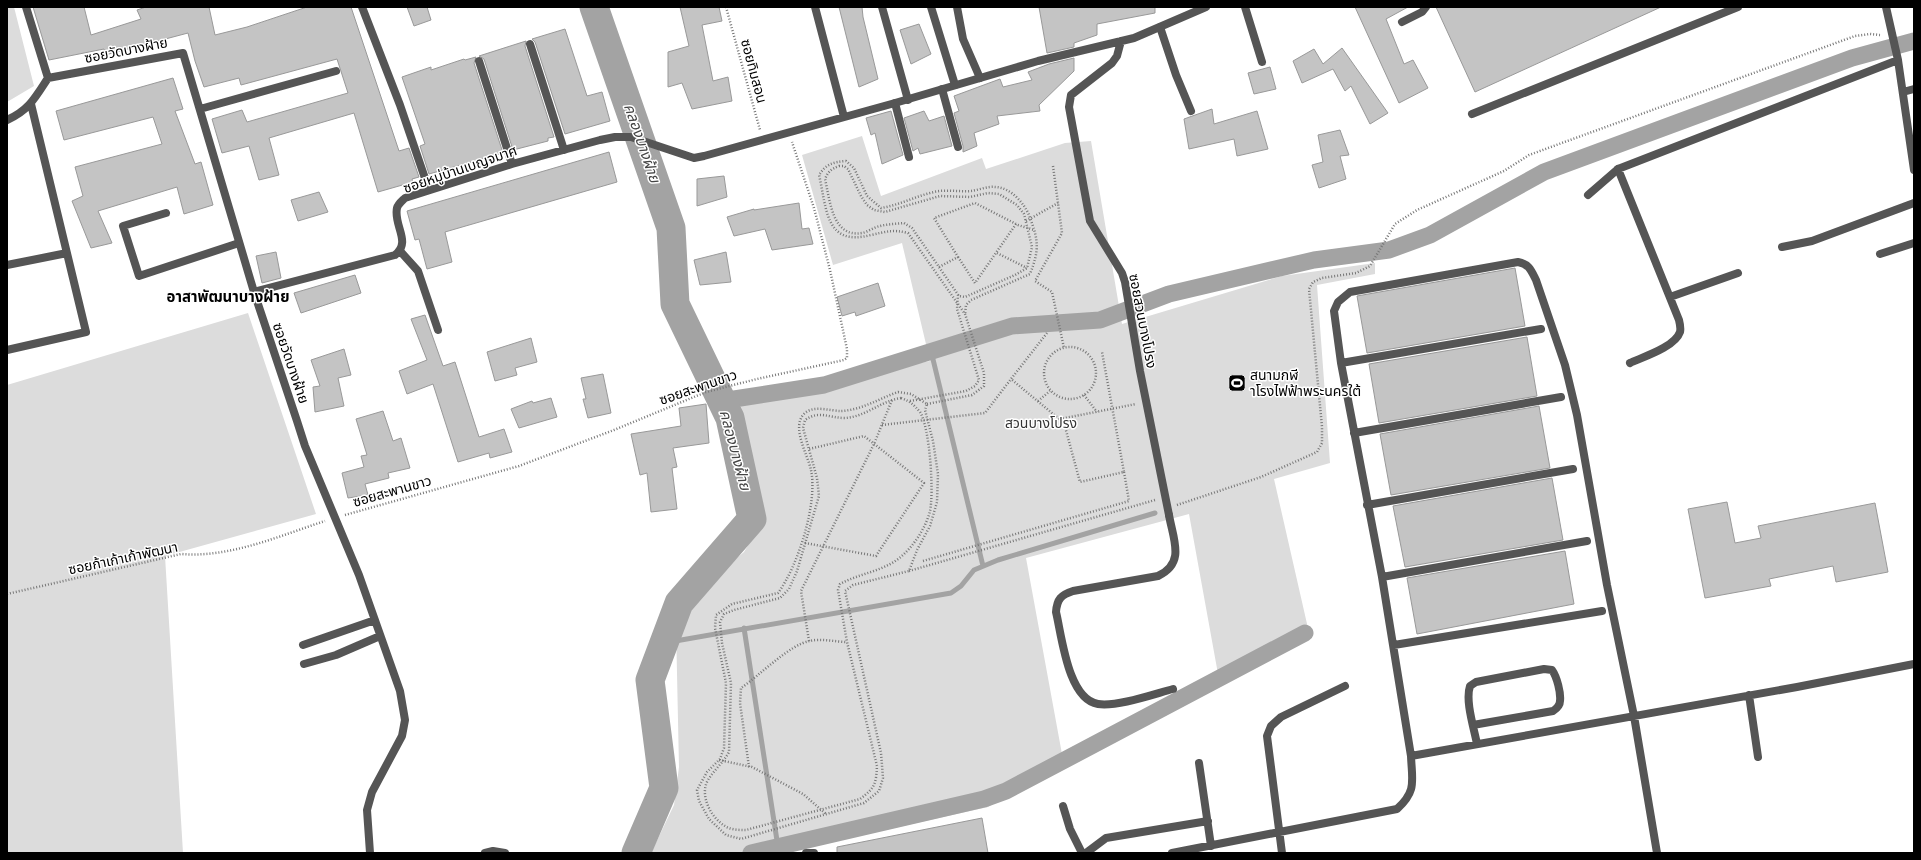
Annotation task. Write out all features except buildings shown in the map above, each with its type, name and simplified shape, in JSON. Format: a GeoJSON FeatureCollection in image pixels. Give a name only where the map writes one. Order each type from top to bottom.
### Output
{"type":"FeatureCollection","features":[{"type":"Feature","properties":{"kind":"street"},"geometry":{"type":"LineString","coordinates":[[7,120],[21,114],[31,104],[48,78],[26,7]]}},
{"type":"Feature","properties":{"kind":"street"},"geometry":{"type":"LineString","coordinates":[[362,7],[400,105],[429,190]]}},
{"type":"Feature","properties":{"kind":"street"},"geometry":{"type":"LineString","coordinates":[[815,7],[844,117]]}},
{"type":"Feature","properties":{"kind":"street"},"geometry":{"type":"LineString","coordinates":[[882,7],[908,100]]}},
{"type":"Feature","properties":{"kind":"street"},"geometry":{"type":"LineString","coordinates":[[931,7],[955,85]]}},
{"type":"Feature","properties":{"kind":"street"},"geometry":{"type":"LineString","coordinates":[[957,7],[963,39],[980,78]]}},
{"type":"Feature","properties":{"kind":"street"},"geometry":{"type":"LineString","coordinates":[[762,140],[895,104],[1038,61],[1134,38],[1206,7]]}},
{"type":"Feature","properties":{"kind":"street"},"geometry":{"type":"LineString","coordinates":[[1245,7],[1262,62]]}},
{"type":"Feature","properties":{"kind":"street"},"geometry":{"type":"LineString","coordinates":[[1402,22],[1422,12],[1426,7]]}},
{"type":"Feature","properties":{"kind":"street"},"geometry":{"type":"LineString","coordinates":[[1472,114],[1738,7]]}},
{"type":"Feature","properties":{"kind":"street"},"geometry":{"type":"LineString","coordinates":[[1886,7],[1898,60],[1914,170]]}},
{"type":"Feature","properties":{"kind":"street"},"geometry":{"type":"LineString","coordinates":[[1160,27],[1178,81],[1192,111]]}},
{"type":"Feature","properties":{"kind":"street","name":"ซอยสวนบางโปรง"},"geometry":{"type":"LineString","coordinates":[[1121,41],[1118,56],[1112,63],[1071,95],[1069,107],[1090,221],[1122,273],[1176,554],[1173,566],[1166,573],[1158,576],[1063,594],[1057,601],[1056,612],[1072,680],[1078,692],[1087,699],[1098,704],[1113,704],[1173,689]]}},
{"type":"Feature","properties":{"kind":"street"},"geometry":{"type":"LineString","coordinates":[[530,44],[564,150]]}},
{"type":"Feature","properties":{"kind":"street","name":"ซอยวัดบางฝ้าย"},"geometry":{"type":"LineString","coordinates":[[48,78],[183,53],[254,292],[306,446],[359,575],[400,691],[405,720],[402,736],[372,792],[366,810],[370,853]]}},
{"type":"Feature","properties":{"kind":"street"},"geometry":{"type":"LineString","coordinates":[[1588,196],[1618,169],[1898,60]]}},
{"type":"Feature","properties":{"kind":"street"},"geometry":{"type":"LineString","coordinates":[[479,61],[512,164]]}},
{"type":"Feature","properties":{"kind":"street"},"geometry":{"type":"LineString","coordinates":[[200,109],[336,71]]}},
{"type":"Feature","properties":{"kind":"street"},"geometry":{"type":"LineString","coordinates":[[1903,92],[1914,88]]}},
{"type":"Feature","properties":{"kind":"street"},"geometry":{"type":"LineString","coordinates":[[942,89],[958,147]]}},
{"type":"Feature","properties":{"kind":"street"},"geometry":{"type":"LineString","coordinates":[[7,350],[86,332],[31,104]]}},
{"type":"Feature","properties":{"kind":"street"},"geometry":{"type":"LineString","coordinates":[[895,104],[909,156]]}},
{"type":"Feature","properties":{"kind":"street","name":"ซอยหมู่บ้านเบญจมาศ"},"geometry":{"type":"LineString","coordinates":[[400,251],[403,243],[397,215],[398,206],[405,198],[512,164],[600,140],[631,137],[694,158],[762,140]]}},
{"type":"Feature","properties":{"kind":"street"},"geometry":{"type":"LineString","coordinates":[[1618,169],[1680,320],[1681,330],[1678,337],[1670,344],[1630,363]]}},
{"type":"Feature","properties":{"kind":"street"},"geometry":{"type":"LineString","coordinates":[[1782,247],[1812,241],[1914,203]]}},
{"type":"Feature","properties":{"kind":"street"},"geometry":{"type":"LineString","coordinates":[[166,213],[122,226],[139,276],[239,243]]}},
{"type":"Feature","properties":{"kind":"street"},"geometry":{"type":"LineString","coordinates":[[1880,254],[1914,243]]}},
{"type":"Feature","properties":{"kind":"street"},"geometry":{"type":"LineString","coordinates":[[254,292],[380,260],[395,255],[400,251],[418,271],[438,330]]}},
{"type":"Feature","properties":{"kind":"street"},"geometry":{"type":"LineString","coordinates":[[7,265],[67,253]]}},
{"type":"Feature","properties":{"kind":"street"},"geometry":{"type":"LineString","coordinates":[[1172,853],[1397,809],[1407,800],[1412,789],[1411,756],[1394,644],[1341,363],[1334,311],[1338,302],[1350,292],[1518,262],[1525,263],[1530,267],[1536,280],[1565,365],[1577,415],[1606,585],[1634,716],[1657,853]]}},
{"type":"Feature","properties":{"kind":"street"},"geometry":{"type":"LineString","coordinates":[[1670,296],[1738,273]]}},
{"type":"Feature","properties":{"kind":"street"},"geometry":{"type":"LineString","coordinates":[[1341,363],[1541,329]]}},
{"type":"Feature","properties":{"kind":"street"},"geometry":{"type":"LineString","coordinates":[[1354,433],[1561,397]]}},
{"type":"Feature","properties":{"kind":"street"},"geometry":{"type":"LineString","coordinates":[[1367,505],[1573,469]]}},
{"type":"Feature","properties":{"kind":"street"},"geometry":{"type":"LineString","coordinates":[[1382,577],[1587,541]]}},
{"type":"Feature","properties":{"kind":"street"},"geometry":{"type":"LineString","coordinates":[[1394,644],[1602,611]]}},
{"type":"Feature","properties":{"kind":"street"},"geometry":{"type":"LineString","coordinates":[[303,645],[374,620]]}},
{"type":"Feature","properties":{"kind":"street"},"geometry":{"type":"LineString","coordinates":[[304,664],[336,655],[380,636]]}},
{"type":"Feature","properties":{"kind":"street"},"geometry":{"type":"LineString","coordinates":[[1411,756],[1914,664]]}},
{"type":"Feature","properties":{"kind":"street"},"geometry":{"type":"LineString","coordinates":[[1473,725],[1553,711],[1558,707],[1560,701],[1555,675],[1552,670],[1544,670],[1476,682],[1470,686],[1467,693],[1473,725],[1477,744]]}},
{"type":"Feature","properties":{"kind":"street"},"geometry":{"type":"LineString","coordinates":[[1282,853],[1278,833],[1268,736],[1271,726],[1281,717],[1345,686]]}},
{"type":"Feature","properties":{"kind":"street"},"geometry":{"type":"LineString","coordinates":[[1749,695],[1758,757]]}},
{"type":"Feature","properties":{"kind":"street"},"geometry":{"type":"LineString","coordinates":[[1199,763],[1211,846]]}},
{"type":"Feature","properties":{"kind":"street"},"geometry":{"type":"LineString","coordinates":[[1063,806],[1070,828],[1082,853]]}},
{"type":"Feature","properties":{"kind":"street"},"geometry":{"type":"LineString","coordinates":[[1086,853],[1106,838],[1208,821]]}},
{"type":"Feature","properties":{"kind":"street"},"geometry":{"type":"LineString","coordinates":[[485,853],[493,851],[505,853]]}},
{"type":"Feature","properties":{"kind":"street"},"geometry":{"type":"LineString","coordinates":[[806,853],[814,853]]}},
{"type":"Feature","properties":{"kind":"path","name":"ซอยทิมสอน"},"geometry":{"type":"LineString","coordinates":[[726,7],[762,140]]}},
{"type":"Feature","properties":{"kind":"path","name":"ซอยสะพานขาว"},"geometry":{"type":"LineString","coordinates":[[335,518],[519,466],[614,430],[706,392],[748,381],[832,363],[847,358],[847,349],[832,277],[814,208],[788,133]]}},
{"type":"Feature","properties":{"kind":"path"},"geometry":{"type":"LineString","coordinates":[[965,314],[966,305],[971,300],[1030,274],[1038,249],[1035,230],[1021,202],[1007,191],[996,186],[972,191],[935,191],[882,208],[867,196],[854,168],[846,161],[835,162],[824,167],[819,175],[834,230],[845,238],[858,239],[896,230],[908,233],[965,314],[984,373],[984,386],[972,396],[927,404],[911,394],[898,392],[880,398],[866,407],[852,410],[818,409],[806,412],[800,419],[800,433],[806,459],[811,469],[813,495],[806,529],[784,585],[778,594],[732,604],[716,616],[715,628],[726,683],[724,748],[719,760],[707,772],[697,790],[699,801],[709,819],[726,835],[741,839],[864,803],[879,791],[883,778],[881,753],[844,592],[853,585],[909,571],[987,548]]}},
{"type":"Feature","properties":{"kind":"path"},"geometry":{"type":"LineString","coordinates":[[844,166],[848,169],[866,205],[874,210],[885,212],[940,196],[970,197],[988,193],[999,194],[1017,205],[1024,214],[1026,221],[1032,247],[1027,268],[1016,275],[965,297],[958,294],[912,228],[904,223],[879,226],[863,233],[851,233],[843,229],[836,222],[831,208],[825,179],[827,173],[832,168],[844,166]]}},
{"type":"Feature","properties":{"kind":"path"},"geometry":{"type":"LineString","coordinates":[[1053,166],[1062,233],[1035,281],[1052,292],[1064,348]]}},
{"type":"Feature","properties":{"kind":"path"},"geometry":{"type":"LineString","coordinates":[[1016,224],[975,283],[934,218],[974,203],[1016,224],[1035,230]]}},
{"type":"Feature","properties":{"kind":"path"},"geometry":{"type":"LineString","coordinates":[[1026,221],[1058,203]]}},
{"type":"Feature","properties":{"kind":"path"},"geometry":{"type":"LineString","coordinates":[[997,252],[1027,268]]}},
{"type":"Feature","properties":{"kind":"path"},"geometry":{"type":"LineString","coordinates":[[939,267],[958,257]]}},
{"type":"Feature","properties":{"kind":"path"},"geometry":{"type":"LineString","coordinates":[[910,401],[920,414],[923,421],[930,463],[932,493],[930,512],[923,529],[905,554],[892,564],[840,584],[838,590],[847,642],[878,766],[876,783],[870,792],[860,799],[822,810],[746,830],[733,829],[724,826],[706,802],[704,792],[707,781],[724,762],[729,752],[731,683],[722,640],[720,622],[724,614],[734,610],[780,598],[789,589],[797,571],[819,496],[817,478],[803,428],[805,420],[811,416],[822,414],[844,418],[860,415],[892,399],[901,398],[910,401],[919,400],[971,390],[978,380],[957,309],[958,294]]}},
{"type":"Feature","properties":{"kind":"path"},"geometry":{"type":"LineString","coordinates":[[882,425],[928,421],[985,413],[1047,333]]}},
{"type":"Feature","properties":{"kind":"path"},"geometry":{"type":"LineString","coordinates":[[1064,348],[1080,349],[1093,361],[1096,369],[1095,378],[1092,387],[1084,395],[1079,398],[1066,399],[1053,394],[1050,390],[1044,379],[1043,371],[1050,356],[1064,348]]}},
{"type":"Feature","properties":{"kind":"path"},"geometry":{"type":"LineString","coordinates":[[924,561],[1129,501],[1102,352]]}},
{"type":"Feature","properties":{"kind":"path"},"geometry":{"type":"LineString","coordinates":[[1011,379],[1064,423],[1080,482],[1124,472]]}},
{"type":"Feature","properties":{"kind":"path"},"geometry":{"type":"LineString","coordinates":[[1038,401],[1050,390]]}},
{"type":"Feature","properties":{"kind":"path"},"geometry":{"type":"LineString","coordinates":[[1084,395],[1097,412]]}},
{"type":"Feature","properties":{"kind":"path"},"geometry":{"type":"LineString","coordinates":[[809,641],[801,591],[874,444],[892,399]]}},
{"type":"Feature","properties":{"kind":"path"},"geometry":{"type":"LineString","coordinates":[[1060,420],[1146,402]]}},
{"type":"Feature","properties":{"kind":"path"},"geometry":{"type":"LineString","coordinates":[[909,571],[917,550],[930,526],[937,502],[938,474],[933,440],[925,410],[927,404]]}},
{"type":"Feature","properties":{"kind":"path"},"geometry":{"type":"LineString","coordinates":[[805,543],[876,556],[924,483],[864,436],[809,449]]}},
{"type":"Feature","properties":{"kind":"path","name":"ซอยก้าเก้าเก้าพัฒนา"},"geometry":{"type":"LineString","coordinates":[[7,594],[180,554],[210,554],[254,544],[335,518]]}},
{"type":"Feature","properties":{"kind":"path"},"geometry":{"type":"LineString","coordinates":[[749,767],[740,703],[741,688],[786,652],[809,641],[847,642]]}},
{"type":"Feature","properties":{"kind":"path"},"geometry":{"type":"LineString","coordinates":[[719,760],[749,767],[759,771],[803,794],[826,814]]}},
{"type":"Feature","properties":{"kind":"green space"},"geometry":{"type":"Polygon","coordinates":[[[7,7],[14,7],[34,86],[7,102],[7,7]]]}},
{"type":"Feature","properties":{"kind":"green space","name":"สวนบางโปรง"},"geometry":{"type":"Polygon","coordinates":[[[862,136],[881,196],[982,158],[986,169],[1065,143],[1091,141],[1122,324],[1282,276],[1375,263],[1375,274],[1317,285],[1330,463],[1274,479],[1310,637],[1220,685],[1189,514],[1026,558],[1064,765],[988,807],[782,853],[651,853],[674,805],[679,767],[676,626],[698,591],[744,552],[759,527],[740,400],[930,361],[902,243],[833,265],[802,155],[862,136]]]}},
{"type":"Feature","properties":{"kind":"green space"},"geometry":{"type":"Polygon","coordinates":[[[248,313],[316,514],[165,556],[183,853],[7,853],[7,385],[248,313]]]}},
{"type":"Feature","properties":{"kind":"waterway","name":"คลองบางฝ้าย"},"geometry":{"type":"LineString","coordinates":[[594,7],[671,228],[675,304],[730,418],[752,519],[679,603],[650,680],[664,788],[636,853]]}},
{"type":"Feature","properties":{"kind":"waterway"},"geometry":{"type":"LineString","coordinates":[[721,401],[824,385],[1012,326],[1100,320],[1169,294],[1314,260],[1389,250],[1430,235],[1544,172],[1852,58],[1914,41]]}},
{"type":"Feature","properties":{"kind":"waterway"},"geometry":{"type":"LineString","coordinates":[[931,351],[983,566]]}},
{"type":"Feature","properties":{"kind":"waterway"},"geometry":{"type":"LineString","coordinates":[[664,643],[951,593],[961,586],[974,570],[998,560],[1155,513]]}},
{"type":"Feature","properties":{"kind":"waterway"},"geometry":{"type":"LineString","coordinates":[[744,628],[778,847]]}},
{"type":"Feature","properties":{"kind":"waterway"},"geometry":{"type":"LineString","coordinates":[[751,853],[984,799],[1006,791],[1305,633]]}},
{"type":"Feature","properties":{"kind":"place","name":"สนามกฬี าโรงไฟฟ้าพระนครใต้"},"geometry":{"type":"Point","coordinates":[1237,383]}},
{"type":"Feature","properties":{"kind":"district","name":"อาสาพัฒนาบางฝ้าย"},"geometry":{"type":"Point","coordinates":[228,297]}}]}
